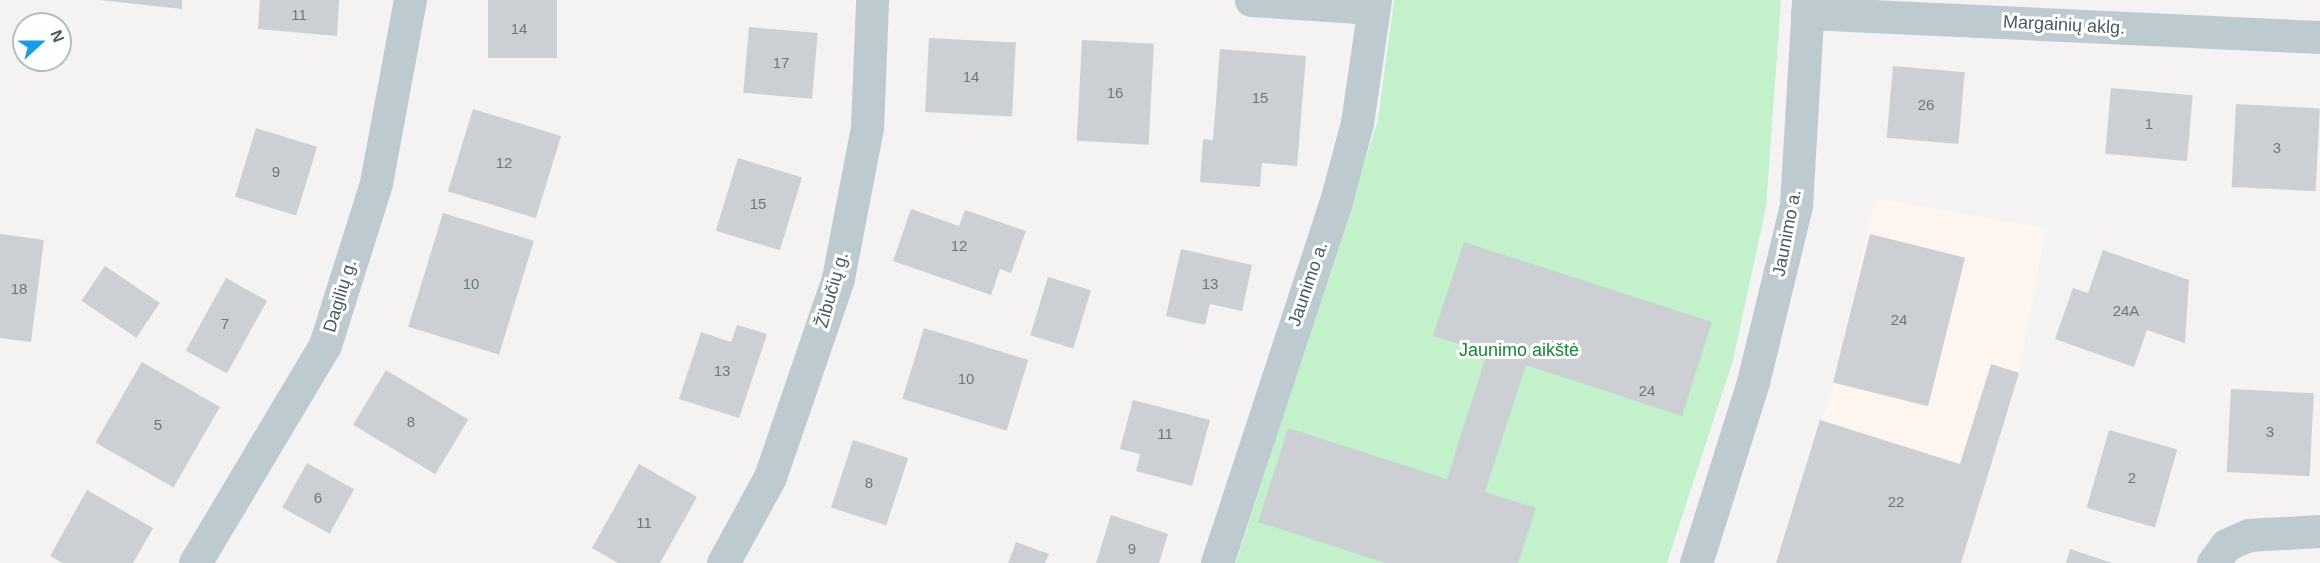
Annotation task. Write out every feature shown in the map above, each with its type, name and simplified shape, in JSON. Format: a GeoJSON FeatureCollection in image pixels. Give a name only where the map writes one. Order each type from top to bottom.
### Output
{"type":"FeatureCollection","features":[{"type":"Feature","properties":{"kind":"street","name":"Dagilių g."},"geometry":{"type":"LineString","coordinates":[[195,563],[325,345],[376,183],[410,0]]}},
{"type":"Feature","properties":{"kind":"street","name":"Žibučių g."},"geometry":{"type":"LineString","coordinates":[[723,563],[770,477],[838,278],[867,127],[872,0]]}},
{"type":"Feature","properties":{"kind":"street"},"geometry":{"type":"LineString","coordinates":[[1251,0],[1374,4]]}},
{"type":"Feature","properties":{"kind":"street","name":"Jaunimo a."},"geometry":{"type":"LineString","coordinates":[[1217,563],[1335,205],[1358,123],[1374,4]]}},
{"type":"Feature","properties":{"kind":"street","name":"Jaunimo a."},"geometry":{"type":"LineString","coordinates":[[1696,563],[1756,371],[1796,205],[1807,7]]}},
{"type":"Feature","properties":{"kind":"street","name":"Margainių aklg."},"geometry":{"type":"LineString","coordinates":[[1807,7],[2320,37]]}},
{"type":"Feature","properties":{"kind":"street"},"geometry":{"type":"LineString","coordinates":[[2213,563],[2226,545],[2248,535],[2320,531]]}},
{"type":"Feature","properties":{"kind":"shaded area"},"geometry":{"type":"Polygon","coordinates":[[[1875,198],[2046,228],[2019,373],[1961,563],[1776,563],[1834,383],[1875,198]]]}},
{"type":"Feature","properties":{"kind":"green space","name":"Jaunimo aikštė"},"geometry":{"type":"Polygon","coordinates":[[[1394,0],[1781,0],[1766,207],[1733,360],[1667,563],[1236,563],[1378,120],[1394,0]]]}},
{"type":"Feature","properties":{"kind":"building"},"geometry":{"type":"Polygon","coordinates":[[[99,0],[182,0],[182,9],[99,0]]]}},
{"type":"Feature","properties":{"kind":"building"},"geometry":{"type":"Polygon","coordinates":[[[260,0],[339,0],[337,36],[258,29],[260,0]]]}},
{"type":"Feature","properties":{"kind":"building"},"geometry":{"type":"Polygon","coordinates":[[[488,0],[557,0],[557,58],[488,58],[488,0]]]}},
{"type":"Feature","properties":{"kind":"building"},"geometry":{"type":"Polygon","coordinates":[[[749,27],[818,33],[812,99],[743,93],[749,27]]]}},
{"type":"Feature","properties":{"kind":"building"},"geometry":{"type":"Polygon","coordinates":[[[929,38],[1016,43],[1012,116],[925,112],[929,38]]]}},
{"type":"Feature","properties":{"kind":"building"},"geometry":{"type":"Polygon","coordinates":[[[1082,40],[1154,44],[1149,145],[1077,141],[1082,40]]]}},
{"type":"Feature","properties":{"kind":"building"},"geometry":{"type":"Polygon","coordinates":[[[1220,49],[1306,56],[1297,166],[1262,163],[1260,187],[1200,182],[1203,139],[1213,140],[1220,49]]]}},
{"type":"Feature","properties":{"kind":"building"},"geometry":{"type":"Polygon","coordinates":[[[1893,66],[1965,72],[1958,144],[1887,138],[1893,66]]]}},
{"type":"Feature","properties":{"kind":"building"},"geometry":{"type":"Polygon","coordinates":[[[2111,88],[2193,95],[2187,161],[2105,154],[2111,88]]]}},
{"type":"Feature","properties":{"kind":"building"},"geometry":{"type":"Polygon","coordinates":[[[2236,104],[2320,108],[2316,191],[2232,187],[2236,104]]]}},
{"type":"Feature","properties":{"kind":"building"},"geometry":{"type":"Polygon","coordinates":[[[473,109],[561,136],[536,218],[448,191],[473,109]]]}},
{"type":"Feature","properties":{"kind":"building"},"geometry":{"type":"Polygon","coordinates":[[[256,128],[317,147],[296,216],[235,197],[256,128]]]}},
{"type":"Feature","properties":{"kind":"building"},"geometry":{"type":"Polygon","coordinates":[[[738,158],[802,178],[780,250],[716,231],[738,158]]]}},
{"type":"Feature","properties":{"kind":"building"},"geometry":{"type":"Polygon","coordinates":[[[911,209],[959,226],[965,210],[1026,231],[1011,273],[1000,269],[991,295],[893,261],[911,209]]]}},
{"type":"Feature","properties":{"kind":"building"},"geometry":{"type":"Polygon","coordinates":[[[443,213],[534,241],[499,355],[408,327],[443,213]]]}},
{"type":"Feature","properties":{"kind":"building"},"geometry":{"type":"Polygon","coordinates":[[[0,234],[44,240],[31,342],[0,338],[0,234]]]}},
{"type":"Feature","properties":{"kind":"building"},"geometry":{"type":"Polygon","coordinates":[[[1870,234],[1965,258],[1928,406],[1833,382],[1870,234]]]}},
{"type":"Feature","properties":{"kind":"building"},"geometry":{"type":"Polygon","coordinates":[[[1464,242],[1712,322],[1682,416],[1526,365],[1485,492],[1536,508],[1518,563],[1385,563],[1258,522],[1288,428],[1447,479],[1487,353],[1433,336],[1464,242]]]}},
{"type":"Feature","properties":{"kind":"building"},"geometry":{"type":"Polygon","coordinates":[[[1181,249],[1252,265],[1242,311],[1210,304],[1205,325],[1166,316],[1181,249]]]}},
{"type":"Feature","properties":{"kind":"building"},"geometry":{"type":"Polygon","coordinates":[[[2103,250],[2189,280],[2185,343],[2147,330],[2134,367],[2055,339],[2073,288],[2088,293],[2103,250]]]}},
{"type":"Feature","properties":{"kind":"building"},"geometry":{"type":"Polygon","coordinates":[[[105,266],[160,303],[136,338],[82,301],[105,266]]]}},
{"type":"Feature","properties":{"kind":"building"},"geometry":{"type":"Polygon","coordinates":[[[1048,277],[1091,290],[1073,348],[1030,335],[1048,277]]]}},
{"type":"Feature","properties":{"kind":"building"},"geometry":{"type":"Polygon","coordinates":[[[226,278],[267,301],[227,373],[186,351],[226,278]]]}},
{"type":"Feature","properties":{"kind":"building"},"geometry":{"type":"Polygon","coordinates":[[[737,325],[767,334],[739,418],[679,399],[701,332],[731,342],[737,325]]]}},
{"type":"Feature","properties":{"kind":"building"},"geometry":{"type":"Polygon","coordinates":[[[924,328],[1028,360],[1007,431],[902,399],[924,328]]]}},
{"type":"Feature","properties":{"kind":"building"},"geometry":{"type":"Polygon","coordinates":[[[142,362],[220,407],[173,488],[96,443],[142,362]]]}},
{"type":"Feature","properties":{"kind":"building"},"geometry":{"type":"Polygon","coordinates":[[[1991,364],[2019,373],[1961,563],[1776,563],[1820,420],[1960,464],[1991,364]]]}},
{"type":"Feature","properties":{"kind":"building"},"geometry":{"type":"Polygon","coordinates":[[[386,370],[468,419],[435,474],[353,425],[386,370]]]}},
{"type":"Feature","properties":{"kind":"building"},"geometry":{"type":"Polygon","coordinates":[[[2231,389],[2314,393],[2310,476],[2227,472],[2231,389]]]}},
{"type":"Feature","properties":{"kind":"building"},"geometry":{"type":"Polygon","coordinates":[[[1133,400],[1210,420],[1192,486],[1136,471],[1140,454],[1120,449],[1133,400]]]}},
{"type":"Feature","properties":{"kind":"building"},"geometry":{"type":"Polygon","coordinates":[[[2109,430],[2177,450],[2155,527],[2087,508],[2109,430]]]}},
{"type":"Feature","properties":{"kind":"building"},"geometry":{"type":"Polygon","coordinates":[[[853,440],[908,458],[886,525],[831,508],[853,440]]]}},
{"type":"Feature","properties":{"kind":"building"},"geometry":{"type":"Polygon","coordinates":[[[307,463],[354,489],[330,534],[282,508],[307,463]]]}},
{"type":"Feature","properties":{"kind":"building"},"geometry":{"type":"Polygon","coordinates":[[[639,464],[697,497],[660,563],[618,563],[592,548],[639,464]]]}},
{"type":"Feature","properties":{"kind":"building"},"geometry":{"type":"Polygon","coordinates":[[[87,490],[153,528],[133,563],[63,563],[50,556],[87,490]]]}},
{"type":"Feature","properties":{"kind":"building"},"geometry":{"type":"Polygon","coordinates":[[[1111,515],[1168,534],[1159,563],[1096,563],[1111,515]]]}},
{"type":"Feature","properties":{"kind":"building"},"geometry":{"type":"Polygon","coordinates":[[[1016,542],[1049,554],[1045,563],[1008,563],[1016,542]]]}},
{"type":"Feature","properties":{"kind":"building"},"geometry":{"type":"Polygon","coordinates":[[[2070,549],[2112,563],[2066,563],[2070,549]]]}}]}
